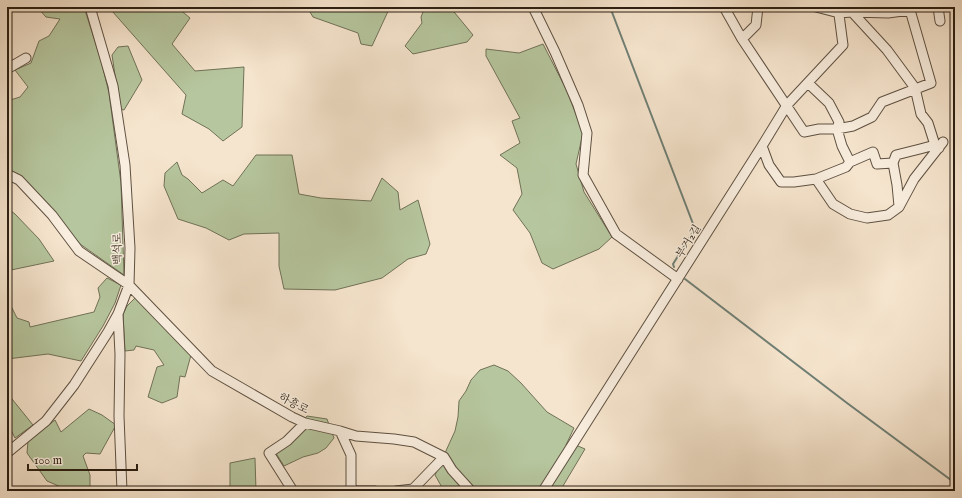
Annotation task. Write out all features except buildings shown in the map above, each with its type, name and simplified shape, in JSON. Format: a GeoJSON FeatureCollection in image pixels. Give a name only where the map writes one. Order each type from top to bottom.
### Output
{"type":"FeatureCollection","features":[{"type":"Feature","properties":{"kind":"street","name":"백석로"},"geometry":{"type":"LineString","coordinates":[[7,453],[46,421],[74,385],[108,332],[118,314],[130,285],[130,248],[125,165],[113,86],[90,7]]}},
{"type":"Feature","properties":{"kind":"street"},"geometry":{"type":"LineString","coordinates":[[533,7],[555,52],[578,105],[587,133],[583,175],[616,234],[678,278]]}},
{"type":"Feature","properties":{"kind":"street"},"geometry":{"type":"LineString","coordinates":[[724,7],[742,38],[804,132],[819,128],[837,130],[853,126],[872,117],[882,102],[931,83],[913,8],[900,9],[888,13],[852,12],[816,7]]}},
{"type":"Feature","properties":{"kind":"street"},"geometry":{"type":"LineString","coordinates":[[742,38],[756,25],[758,7]]}},
{"type":"Feature","properties":{"kind":"street"},"geometry":{"type":"LineString","coordinates":[[938,7],[940,21]]}},
{"type":"Feature","properties":{"kind":"street","name":"부거2길"},"geometry":{"type":"LineString","coordinates":[[543,491],[787,105],[843,45],[838,10]]}},
{"type":"Feature","properties":{"kind":"street"},"geometry":{"type":"LineString","coordinates":[[852,12],[887,50],[915,88],[921,114],[928,123],[939,145]]}},
{"type":"Feature","properties":{"kind":"street"},"geometry":{"type":"LineString","coordinates":[[7,69],[26,58]]}},
{"type":"Feature","properties":{"kind":"street"},"geometry":{"type":"LineString","coordinates":[[808,83],[829,103],[839,122],[837,130],[842,146],[850,162]]}},
{"type":"Feature","properties":{"kind":"street"},"geometry":{"type":"LineString","coordinates":[[899,207],[893,163],[896,155],[939,145]]}},
{"type":"Feature","properties":{"kind":"street"},"geometry":{"type":"LineString","coordinates":[[816,179],[833,204],[850,214],[867,218],[888,215],[899,207],[914,179],[939,145]]}},
{"type":"Feature","properties":{"kind":"street"},"geometry":{"type":"LineString","coordinates":[[762,146],[769,165],[781,182],[816,179],[846,168],[850,162],[873,152],[877,164],[893,163]]}},
{"type":"Feature","properties":{"kind":"street","name":"하흥로"},"geometry":{"type":"LineString","coordinates":[[7,174],[19,180],[52,215],[79,251],[130,285],[212,371],[305,423],[356,436],[414,442],[444,457],[452,470],[471,491]]}},
{"type":"Feature","properties":{"kind":"street"},"geometry":{"type":"LineString","coordinates":[[118,314],[120,354],[119,416],[122,491]]}},
{"type":"Feature","properties":{"kind":"street"},"geometry":{"type":"LineString","coordinates":[[293,491],[269,453],[287,441],[305,423]]}},
{"type":"Feature","properties":{"kind":"street"},"geometry":{"type":"LineString","coordinates":[[340,431],[351,455],[351,486],[354,491],[375,491]]}},
{"type":"Feature","properties":{"kind":"street"},"geometry":{"type":"LineString","coordinates":[[396,491],[413,490],[444,457]]}},
{"type":"Feature","properties":{"kind":"green space"},"geometry":{"type":"Polygon","coordinates":[[[37,7],[84,7],[101,60],[109,93],[121,183],[124,275],[80,244],[21,176],[7,169],[7,101],[20,97],[28,87],[15,70],[31,63],[39,41],[49,36],[60,19],[46,17],[37,7]]]}},
{"type":"Feature","properties":{"kind":"green space"},"geometry":{"type":"Polygon","coordinates":[[[98,7],[177,7],[190,18],[172,44],[195,71],[244,67],[242,127],[223,141],[209,129],[182,114],[186,95],[112,11],[99,11],[98,7]]]}},
{"type":"Feature","properties":{"kind":"green space"},"geometry":{"type":"Polygon","coordinates":[[[307,7],[390,7],[372,46],[361,44],[358,33],[313,17],[307,7]]]}},
{"type":"Feature","properties":{"kind":"green space"},"geometry":{"type":"Polygon","coordinates":[[[425,7],[450,7],[473,35],[467,42],[413,54],[405,46],[422,23],[421,17],[425,7]]]}},
{"type":"Feature","properties":{"kind":"green space"},"geometry":{"type":"Polygon","coordinates":[[[543,44],[567,91],[583,133],[576,164],[584,192],[612,237],[599,249],[553,269],[542,263],[530,233],[513,210],[522,194],[517,168],[500,155],[520,143],[512,121],[520,118],[486,56],[486,49],[519,53],[543,44]]]}},
{"type":"Feature","properties":{"kind":"green space"},"geometry":{"type":"Polygon","coordinates":[[[128,46],[142,80],[124,110],[120,109],[112,55],[118,47],[128,46]]]}},
{"type":"Feature","properties":{"kind":"green space"},"geometry":{"type":"Polygon","coordinates":[[[256,155],[292,155],[299,194],[321,198],[371,201],[382,178],[398,192],[400,210],[418,200],[430,244],[426,254],[408,259],[382,278],[335,290],[284,289],[279,266],[279,233],[244,234],[229,240],[206,228],[178,219],[164,186],[165,173],[177,162],[182,175],[202,193],[223,180],[233,186],[256,155]]]}},
{"type":"Feature","properties":{"kind":"green space"},"geometry":{"type":"Polygon","coordinates":[[[11,211],[39,239],[54,261],[11,270],[7,274],[7,216],[11,211]]]}},
{"type":"Feature","properties":{"kind":"green space"},"geometry":{"type":"Polygon","coordinates":[[[107,278],[121,285],[115,303],[103,326],[81,361],[48,354],[7,359],[7,296],[17,318],[29,322],[30,327],[94,312],[100,297],[98,288],[107,278]]]}},
{"type":"Feature","properties":{"kind":"green space"},"geometry":{"type":"Polygon","coordinates":[[[135,298],[191,355],[185,377],[180,376],[177,397],[162,403],[148,397],[157,367],[164,365],[154,350],[136,346],[134,350],[125,351],[123,314],[127,306],[135,298]]]}},
{"type":"Feature","properties":{"kind":"green space"},"geometry":{"type":"Polygon","coordinates":[[[494,365],[508,371],[547,412],[574,428],[566,445],[578,446],[585,449],[560,491],[444,491],[435,475],[455,431],[459,401],[471,380],[480,370],[494,365]]]}},
{"type":"Feature","properties":{"kind":"green space"},"geometry":{"type":"Polygon","coordinates":[[[7,390],[12,399],[33,425],[15,438],[7,422],[7,390]]]}},
{"type":"Feature","properties":{"kind":"green space"},"geometry":{"type":"Polygon","coordinates":[[[89,409],[102,415],[116,425],[100,454],[86,453],[83,456],[90,475],[90,491],[67,491],[47,481],[27,453],[28,441],[55,420],[61,432],[89,409]]]}},
{"type":"Feature","properties":{"kind":"green space"},"geometry":{"type":"Polygon","coordinates":[[[307,416],[327,419],[334,438],[326,448],[318,453],[303,457],[284,466],[272,447],[298,426],[307,416]]]}},
{"type":"Feature","properties":{"kind":"green space"},"geometry":{"type":"Polygon","coordinates":[[[255,458],[256,491],[230,491],[230,463],[255,458]]]}},
{"type":"Feature","properties":{"kind":"waterway"},"geometry":{"type":"LineString","coordinates":[[610,7],[695,229],[673,264],[674,267]]}},
{"type":"Feature","properties":{"kind":"waterway"},"geometry":{"type":"LineString","coordinates":[[685,279],[847,403],[955,483]]}}]}
